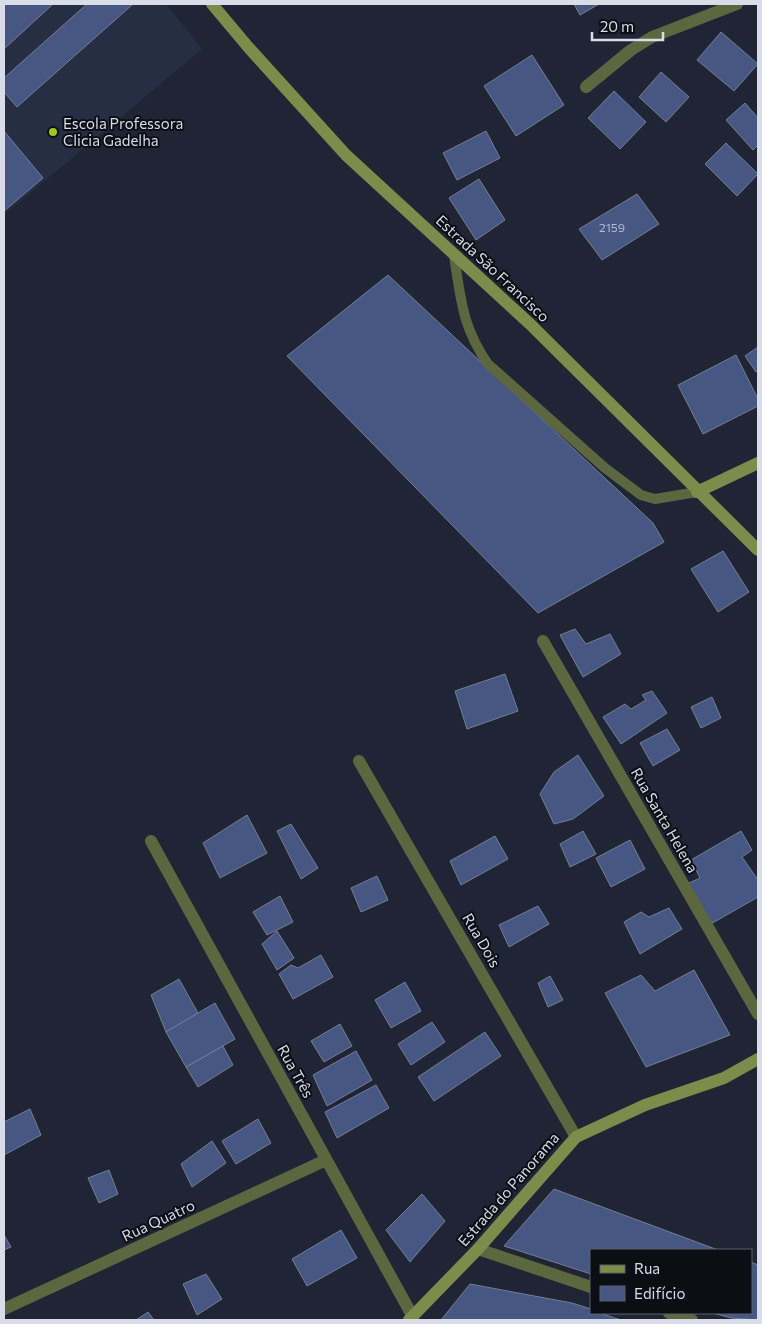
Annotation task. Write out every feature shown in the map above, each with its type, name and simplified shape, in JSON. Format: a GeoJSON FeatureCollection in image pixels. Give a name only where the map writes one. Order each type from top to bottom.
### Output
{"type":"FeatureCollection","features":[{"type":"Feature","properties":{"kind":"street","name":"Estrada São Francisco"},"geometry":{"type":"LineString","coordinates":[[212,4],[249,48],[346,155],[530,324],[697,492],[758,550]]}},
{"type":"Feature","properties":{"kind":"street"},"geometry":{"type":"LineString","coordinates":[[586,87],[631,50],[652,37],[737,4]]}},
{"type":"Feature","properties":{"kind":"street"},"geometry":{"type":"LineString","coordinates":[[697,492],[758,463]]}},
{"type":"Feature","properties":{"kind":"street","name":"Rua Santa Helena"},"geometry":{"type":"LineString","coordinates":[[543,641],[758,1014]]}},
{"type":"Feature","properties":{"kind":"street","name":"Rua Dois"},"geometry":{"type":"LineString","coordinates":[[359,760],[576,1137]]}},
{"type":"Feature","properties":{"kind":"street","name":"Rua Três"},"geometry":{"type":"LineString","coordinates":[[151,841],[411,1319]]}},
{"type":"Feature","properties":{"kind":"street","name":"Estrada do Panorama"},"geometry":{"type":"LineString","coordinates":[[411,1319],[478,1249],[576,1137],[645,1106],[724,1078],[758,1059]]}},
{"type":"Feature","properties":{"kind":"street","name":"Rua Quatro"},"geometry":{"type":"LineString","coordinates":[[4,1309],[326,1160]]}},
{"type":"Feature","properties":{"kind":"street"},"geometry":{"type":"LineString","coordinates":[[478,1249],[590,1286]]}},
{"type":"Feature","properties":{"kind":"street"},"geometry":{"type":"LineString","coordinates":[[672,1314],[692,1320]]}},
{"type":"Feature","properties":{"kind":"lane"},"geometry":{"type":"LineString","coordinates":[[454,256],[465,323],[474,344],[488,364],[605,468],[641,495],[655,499],[697,492]]}},
{"type":"Feature","properties":{"kind":"shaded area","name":"Escola Professora Clicia Gadelha"},"geometry":{"type":"Polygon","coordinates":[[[4,4],[166,4],[202,49],[4,215],[4,4]]]}},
{"type":"Feature","properties":{"kind":"building"},"geometry":{"type":"Polygon","coordinates":[[[4,4],[53,4],[4,49],[4,4]]]}},
{"type":"Feature","properties":{"kind":"building"},"geometry":{"type":"Polygon","coordinates":[[[87,4],[133,4],[17,107],[4,92],[4,78],[87,4]]]}},
{"type":"Feature","properties":{"kind":"building"},"geometry":{"type":"Polygon","coordinates":[[[574,4],[599,4],[580,15],[574,4]]]}},
{"type":"Feature","properties":{"kind":"building"},"geometry":{"type":"Polygon","coordinates":[[[721,32],[758,64],[734,91],[697,60],[721,32]]]}},
{"type":"Feature","properties":{"kind":"building"},"geometry":{"type":"Polygon","coordinates":[[[532,55],[564,105],[516,136],[484,86],[532,55]]]}},
{"type":"Feature","properties":{"kind":"building"},"geometry":{"type":"Polygon","coordinates":[[[661,72],[689,97],[666,122],[639,97],[661,72]]]}},
{"type":"Feature","properties":{"kind":"building"},"geometry":{"type":"Polygon","coordinates":[[[614,91],[646,122],[620,149],[588,118],[614,91]]]}},
{"type":"Feature","properties":{"kind":"building"},"geometry":{"type":"Polygon","coordinates":[[[745,103],[758,118],[758,145],[753,150],[726,120],[745,103]]]}},
{"type":"Feature","properties":{"kind":"building"},"geometry":{"type":"Polygon","coordinates":[[[4,131],[43,178],[4,211],[4,131]]]}},
{"type":"Feature","properties":{"kind":"building"},"geometry":{"type":"Polygon","coordinates":[[[486,131],[500,158],[457,180],[443,153],[486,131]]]}},
{"type":"Feature","properties":{"kind":"building"},"geometry":{"type":"Polygon","coordinates":[[[726,143],[758,174],[737,196],[705,164],[726,143]]]}},
{"type":"Feature","properties":{"kind":"building"},"geometry":{"type":"Polygon","coordinates":[[[479,179],[505,220],[476,240],[449,198],[479,179]]]}},
{"type":"Feature","properties":{"kind":"building"},"geometry":{"type":"Polygon","coordinates":[[[637,194],[659,224],[602,260],[579,229],[637,194]]]}},
{"type":"Feature","properties":{"kind":"building"},"geometry":{"type":"Polygon","coordinates":[[[388,275],[653,523],[664,542],[538,613],[287,356],[388,275]]]}},
{"type":"Feature","properties":{"kind":"building"},"geometry":{"type":"Polygon","coordinates":[[[758,347],[758,370],[756,372],[745,356],[758,347]]]}},
{"type":"Feature","properties":{"kind":"building"},"geometry":{"type":"Polygon","coordinates":[[[736,355],[758,399],[758,406],[703,434],[678,385],[736,355]]]}},
{"type":"Feature","properties":{"kind":"building"},"geometry":{"type":"Polygon","coordinates":[[[723,551],[749,592],[718,612],[691,569],[723,551]]]}},
{"type":"Feature","properties":{"kind":"building"},"geometry":{"type":"Polygon","coordinates":[[[575,629],[586,644],[610,634],[621,654],[583,677],[560,635],[575,629]]]}},
{"type":"Feature","properties":{"kind":"building"},"geometry":{"type":"Polygon","coordinates":[[[505,674],[518,711],[467,729],[455,691],[505,674]]]}},
{"type":"Feature","properties":{"kind":"building"},"geometry":{"type":"Polygon","coordinates":[[[652,691],[667,713],[621,744],[603,717],[625,704],[631,709],[646,700],[642,695],[652,691]]]}},
{"type":"Feature","properties":{"kind":"building"},"geometry":{"type":"Polygon","coordinates":[[[712,697],[721,718],[701,728],[691,707],[712,697]]]}},
{"type":"Feature","properties":{"kind":"building"},"geometry":{"type":"Polygon","coordinates":[[[667,729],[680,750],[653,766],[640,743],[667,729]]]}},
{"type":"Feature","properties":{"kind":"building"},"geometry":{"type":"Polygon","coordinates":[[[578,755],[604,796],[573,819],[554,824],[540,794],[554,772],[578,755]]]}},
{"type":"Feature","properties":{"kind":"building"},"geometry":{"type":"Polygon","coordinates":[[[247,815],[267,853],[220,878],[203,843],[247,815]]]}},
{"type":"Feature","properties":{"kind":"building"},"geometry":{"type":"Polygon","coordinates":[[[291,824],[318,868],[301,879],[277,831],[291,824]]]}},
{"type":"Feature","properties":{"kind":"building"},"geometry":{"type":"Polygon","coordinates":[[[583,831],[596,854],[570,867],[560,844],[583,831]]]}},
{"type":"Feature","properties":{"kind":"building"},"geometry":{"type":"Polygon","coordinates":[[[741,831],[752,850],[742,857],[758,880],[758,897],[709,925],[687,884],[700,878],[691,860],[741,831]]]}},
{"type":"Feature","properties":{"kind":"building"},"geometry":{"type":"Polygon","coordinates":[[[495,836],[508,859],[461,885],[450,861],[495,836]]]}},
{"type":"Feature","properties":{"kind":"building"},"geometry":{"type":"Polygon","coordinates":[[[630,840],[645,869],[611,887],[596,858],[630,840]]]}},
{"type":"Feature","properties":{"kind":"building"},"geometry":{"type":"Polygon","coordinates":[[[377,876],[388,900],[361,912],[351,888],[377,876]]]}},
{"type":"Feature","properties":{"kind":"building"},"geometry":{"type":"Polygon","coordinates":[[[280,896],[293,922],[267,935],[253,912],[280,896]]]}},
{"type":"Feature","properties":{"kind":"building"},"geometry":{"type":"Polygon","coordinates":[[[538,906],[549,924],[509,947],[499,925],[538,906]]]}},
{"type":"Feature","properties":{"kind":"building"},"geometry":{"type":"Polygon","coordinates":[[[669,908],[682,929],[640,954],[624,922],[641,912],[649,917],[669,908]]]}},
{"type":"Feature","properties":{"kind":"building"},"geometry":{"type":"Polygon","coordinates":[[[277,931],[294,958],[277,970],[262,944],[277,931]]]}},
{"type":"Feature","properties":{"kind":"building"},"geometry":{"type":"Polygon","coordinates":[[[321,955],[333,977],[293,999],[279,974],[291,965],[298,968],[321,955]]]}},
{"type":"Feature","properties":{"kind":"building"},"geometry":{"type":"Polygon","coordinates":[[[694,970],[730,1035],[646,1067],[605,993],[641,975],[655,991],[694,970]]]}},
{"type":"Feature","properties":{"kind":"building"},"geometry":{"type":"Polygon","coordinates":[[[550,976],[563,1000],[548,1007],[538,983],[550,976]]]}},
{"type":"Feature","properties":{"kind":"building"},"geometry":{"type":"Polygon","coordinates":[[[179,979],[198,1013],[166,1032],[151,995],[179,979]]]}},
{"type":"Feature","properties":{"kind":"building"},"geometry":{"type":"Polygon","coordinates":[[[405,982],[421,1011],[391,1028],[375,1000],[405,982]]]}},
{"type":"Feature","properties":{"kind":"building"},"geometry":{"type":"Polygon","coordinates":[[[215,1003],[235,1039],[186,1067],[166,1032],[215,1003]]]}},
{"type":"Feature","properties":{"kind":"building"},"geometry":{"type":"Polygon","coordinates":[[[432,1022],[445,1042],[411,1065],[398,1044],[432,1022]]]}},
{"type":"Feature","properties":{"kind":"building"},"geometry":{"type":"Polygon","coordinates":[[[340,1024],[352,1046],[324,1062],[311,1041],[340,1024]]]}},
{"type":"Feature","properties":{"kind":"building"},"geometry":{"type":"Polygon","coordinates":[[[485,1032],[501,1056],[434,1101],[418,1077],[485,1032]]]}},
{"type":"Feature","properties":{"kind":"building"},"geometry":{"type":"Polygon","coordinates":[[[223,1046],[233,1065],[198,1087],[186,1067],[223,1046]]]}},
{"type":"Feature","properties":{"kind":"building"},"geometry":{"type":"Polygon","coordinates":[[[356,1051],[372,1080],[327,1106],[313,1075],[356,1051]]]}},
{"type":"Feature","properties":{"kind":"building"},"geometry":{"type":"Polygon","coordinates":[[[376,1085],[389,1108],[337,1138],[325,1112],[376,1085]]]}},
{"type":"Feature","properties":{"kind":"building"},"geometry":{"type":"Polygon","coordinates":[[[30,1109],[41,1135],[4,1155],[4,1122],[30,1109]]]}},
{"type":"Feature","properties":{"kind":"building"},"geometry":{"type":"Polygon","coordinates":[[[258,1119],[271,1143],[236,1164],[222,1141],[258,1119]]]}},
{"type":"Feature","properties":{"kind":"building"},"geometry":{"type":"Polygon","coordinates":[[[212,1141],[226,1163],[192,1187],[181,1164],[212,1141]]]}},
{"type":"Feature","properties":{"kind":"building"},"geometry":{"type":"Polygon","coordinates":[[[109,1170],[118,1194],[99,1203],[88,1178],[109,1170]]]}},
{"type":"Feature","properties":{"kind":"building"},"geometry":{"type":"Polygon","coordinates":[[[554,1189],[715,1249],[590,1249],[590,1274],[504,1246],[554,1189]]]}},
{"type":"Feature","properties":{"kind":"building"},"geometry":{"type":"Polygon","coordinates":[[[422,1194],[445,1221],[410,1262],[386,1230],[422,1194]]]}},
{"type":"Feature","properties":{"kind":"building"},"geometry":{"type":"Polygon","coordinates":[[[341,1230],[357,1258],[307,1286],[292,1259],[341,1230]]]}},
{"type":"Feature","properties":{"kind":"building"},"geometry":{"type":"Polygon","coordinates":[[[4,1235],[11,1247],[4,1250],[4,1235]]]}},
{"type":"Feature","properties":{"kind":"building"},"geometry":{"type":"Polygon","coordinates":[[[752,1262],[758,1265],[758,1320],[731,1318],[717,1314],[752,1314],[752,1262]]]}},
{"type":"Feature","properties":{"kind":"building"},"geometry":{"type":"Polygon","coordinates":[[[206,1274],[222,1299],[197,1315],[183,1284],[206,1274]]]}},
{"type":"Feature","properties":{"kind":"building"},"geometry":{"type":"Polygon","coordinates":[[[470,1284],[572,1303],[590,1309],[590,1314],[603,1314],[621,1320],[441,1320],[470,1284]]]}},
{"type":"Feature","properties":{"kind":"building"},"geometry":{"type":"Polygon","coordinates":[[[148,1312],[154,1320],[136,1320],[148,1312]]]}},
{"type":"Feature","properties":{"kind":"place","name":"Escola Professora Clicia Gadelha"},"geometry":{"type":"Point","coordinates":[53,132]}}]}
